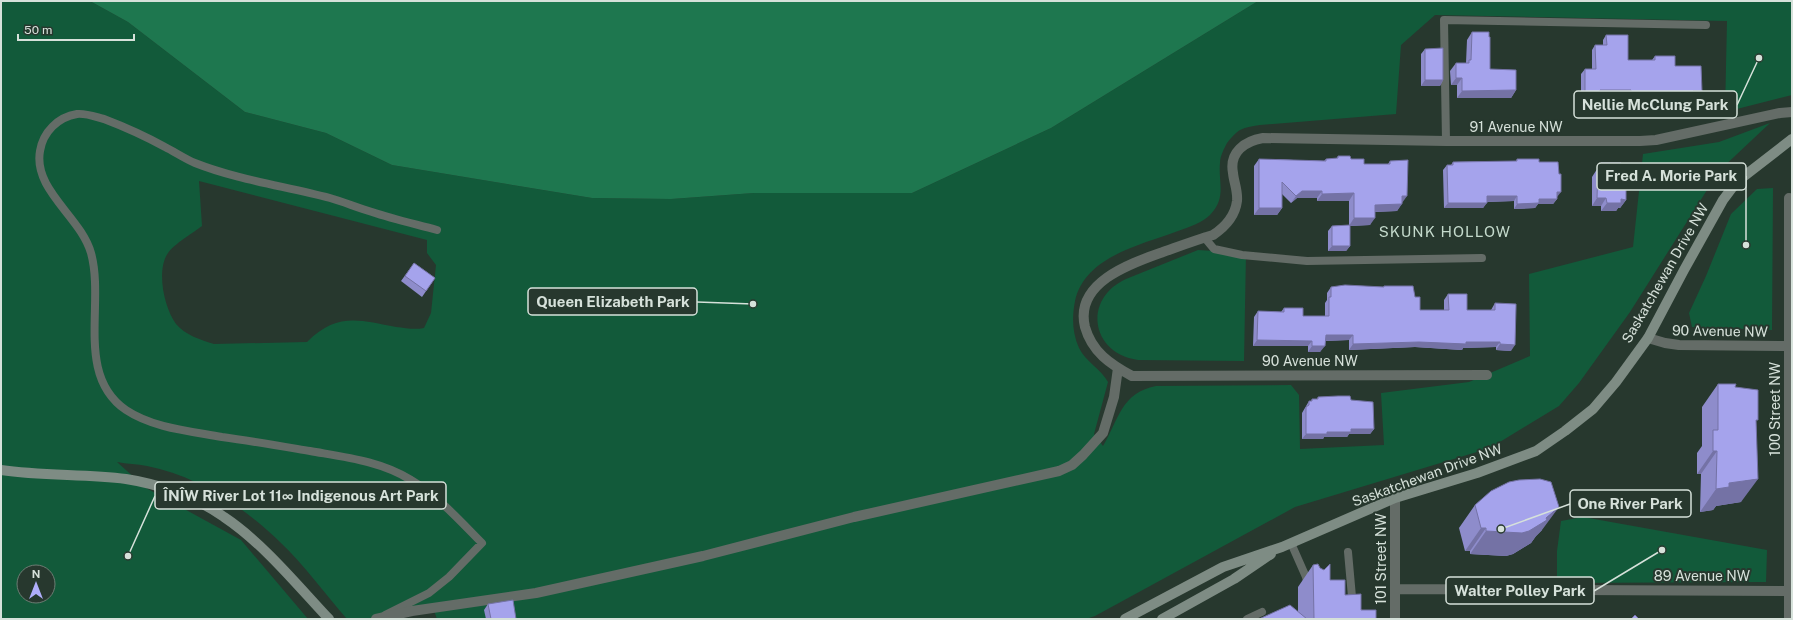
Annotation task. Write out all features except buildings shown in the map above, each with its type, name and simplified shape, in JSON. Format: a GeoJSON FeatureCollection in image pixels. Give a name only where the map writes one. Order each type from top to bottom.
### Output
{"type":"FeatureCollection","features":[{"type":"Feature","properties":{"kind":"main road","name":"Saskatchewan Drive NW"},"geometry":{"type":"LineString","coordinates":[[1125,619],[1223,567],[1287,545],[1395,498],[1477,473],[1536,451],[1593,409],[1616,382],[1648,338],[1723,200],[1743,177],[1792,139]]}},
{"type":"Feature","properties":{"kind":"main road"},"geometry":{"type":"LineString","coordinates":[[1,470],[126,479],[153,485],[178,493],[225,517],[262,549],[329,619]]}},
{"type":"Feature","properties":{"kind":"main road","name":"Saskatchewan Drive NW"},"geometry":{"type":"LineString","coordinates":[[1162,619],[1234,579],[1287,545]]}},
{"type":"Feature","properties":{"kind":"street","name":"91 Avenue NW"},"geometry":{"type":"LineString","coordinates":[[1204,237],[1212,235],[1222,229],[1234,212],[1237,201],[1237,190],[1232,172],[1233,163],[1240,148],[1247,142],[1263,138],[1446,141],[1656,140],[1780,113],[1792,112]]}},
{"type":"Feature","properties":{"kind":"street","name":"100 Street NW"},"geometry":{"type":"LineString","coordinates":[[1789,198],[1791,226],[1789,619]]}},
{"type":"Feature","properties":{"kind":"street"},"geometry":{"type":"LineString","coordinates":[[378,618],[536,593],[703,556],[854,517],[1059,471],[1072,465],[1103,433],[1114,398],[1118,368],[1100,354],[1093,346],[1087,334],[1084,322],[1084,310],[1093,290],[1108,276],[1130,264],[1204,237]]}},
{"type":"Feature","properties":{"kind":"street","name":"90 Avenue NW"},"geometry":{"type":"LineString","coordinates":[[1648,338],[1664,343],[1679,345],[1791,346]]}},
{"type":"Feature","properties":{"kind":"street","name":"90 Avenue NW"},"geometry":{"type":"LineString","coordinates":[[1118,368],[1132,376],[1487,375]]}},
{"type":"Feature","properties":{"kind":"street","name":"101 Street NW"},"geometry":{"type":"LineString","coordinates":[[1395,498],[1395,619]]}},
{"type":"Feature","properties":{"kind":"street","name":"89 Avenue NW"},"geometry":{"type":"LineString","coordinates":[[1395,589],[1790,591]]}},
{"type":"Feature","properties":{"kind":"lane"},"geometry":{"type":"LineString","coordinates":[[1446,141],[1444,20],[1706,25]]}},
{"type":"Feature","properties":{"kind":"lane"},"geometry":{"type":"LineString","coordinates":[[378,618],[429,593],[449,577],[482,543],[431,494],[409,479],[386,468],[332,455],[168,427],[135,415],[115,401],[101,380],[96,366],[96,284],[91,252],[82,233],[44,180],[40,166],[40,147],[48,130],[57,122],[78,114],[94,116],[123,126],[194,162],[240,177],[332,198],[373,212],[437,230]]}},
{"type":"Feature","properties":{"kind":"lane"},"geometry":{"type":"LineString","coordinates":[[1204,237],[1214,249],[1242,255],[1307,261],[1482,258]]}},
{"type":"Feature","properties":{"kind":"lane"},"geometry":{"type":"LineString","coordinates":[[1287,545],[1306,577],[1308,587]]}},
{"type":"Feature","properties":{"kind":"lane"},"geometry":{"type":"LineString","coordinates":[[1348,552],[1354,608],[1368,619]]}},
{"type":"Feature","properties":{"kind":"lane"},"geometry":{"type":"LineString","coordinates":[[1247,619],[1262,612]]}},
{"type":"Feature","properties":{"kind":"shaded area"},"geometry":{"type":"Polygon","coordinates":[[[1,1],[90,1],[128,22],[245,112],[326,133],[392,165],[592,198],[671,199],[754,193],[912,193],[1051,128],[1258,1],[1792,1],[1792,95],[1725,112],[1727,21],[1435,15],[1401,45],[1396,114],[1260,125],[1245,128],[1236,133],[1227,143],[1221,155],[1220,196],[1215,209],[1210,215],[1187,228],[1116,254],[1090,273],[1081,286],[1074,307],[1073,324],[1075,336],[1082,353],[1102,373],[1108,382],[1094,434],[1103,446],[1122,408],[1128,401],[1144,389],[1156,386],[1291,385],[1299,395],[1300,449],[1384,445],[1381,393],[1469,382],[1530,356],[1529,274],[1633,247],[1643,154],[1719,142],[1770,123],[1719,171],[1630,312],[1579,383],[1559,406],[1490,448],[1295,507],[1095,616],[1086,619],[437,619],[433,608],[392,619],[347,619],[290,552],[267,530],[236,505],[202,485],[184,477],[147,466],[117,462],[146,488],[241,540],[308,619],[1,619],[1,1]],[[199,181],[202,226],[179,242],[168,253],[164,260],[162,279],[165,299],[172,317],[180,328],[199,339],[214,344],[307,342],[318,332],[328,326],[339,322],[349,321],[371,322],[410,329],[424,328],[431,313],[436,265],[427,253],[427,240],[199,181]]]}},
{"type":"Feature","properties":{"kind":"shaded area"},"geometry":{"type":"Polygon","coordinates":[[[90,1],[1258,1],[1051,128],[912,193],[754,193],[671,199],[592,198],[392,165],[326,133],[245,112],[128,22],[90,1]]]}},
{"type":"Feature","properties":{"kind":"shaded area"},"geometry":{"type":"Polygon","coordinates":[[[1773,188],[1772,330],[1692,327],[1689,313],[1731,214],[1757,189],[1773,188]]]}},
{"type":"Feature","properties":{"kind":"shaded area"},"geometry":{"type":"Polygon","coordinates":[[[1198,250],[1246,253],[1244,361],[1138,360],[1122,356],[1110,348],[1102,337],[1098,325],[1098,312],[1103,299],[1112,288],[1126,279],[1198,250]]]}},
{"type":"Feature","properties":{"kind":"shaded area"},"geometry":{"type":"Polygon","coordinates":[[[1583,517],[1767,550],[1766,582],[1557,583],[1557,551],[1561,521],[1583,517]]]}},
{"type":"Feature","properties":{"kind":"place","name":"Nellie McClung Park"},"geometry":{"type":"Point","coordinates":[1759,58]}},
{"type":"Feature","properties":{"kind":"place","name":"Fred A. Morie Park"},"geometry":{"type":"Point","coordinates":[1746,245]}},
{"type":"Feature","properties":{"kind":"place","name":"Queen Elizabeth Park"},"geometry":{"type":"Point","coordinates":[753,304]}},
{"type":"Feature","properties":{"kind":"place","name":"One River Park"},"geometry":{"type":"Point","coordinates":[1501,529]}},
{"type":"Feature","properties":{"kind":"place","name":"Walter Polley Park"},"geometry":{"type":"Point","coordinates":[1662,550]}},
{"type":"Feature","properties":{"kind":"place","name":"ÎNÎW River Lot 11∞ Indigenous Art Park"},"geometry":{"type":"Point","coordinates":[128,556]}},
{"type":"Feature","properties":{"kind":"district","name":"SKUNK HOLLOW"},"geometry":{"type":"Point","coordinates":[1445,231]}}]}
